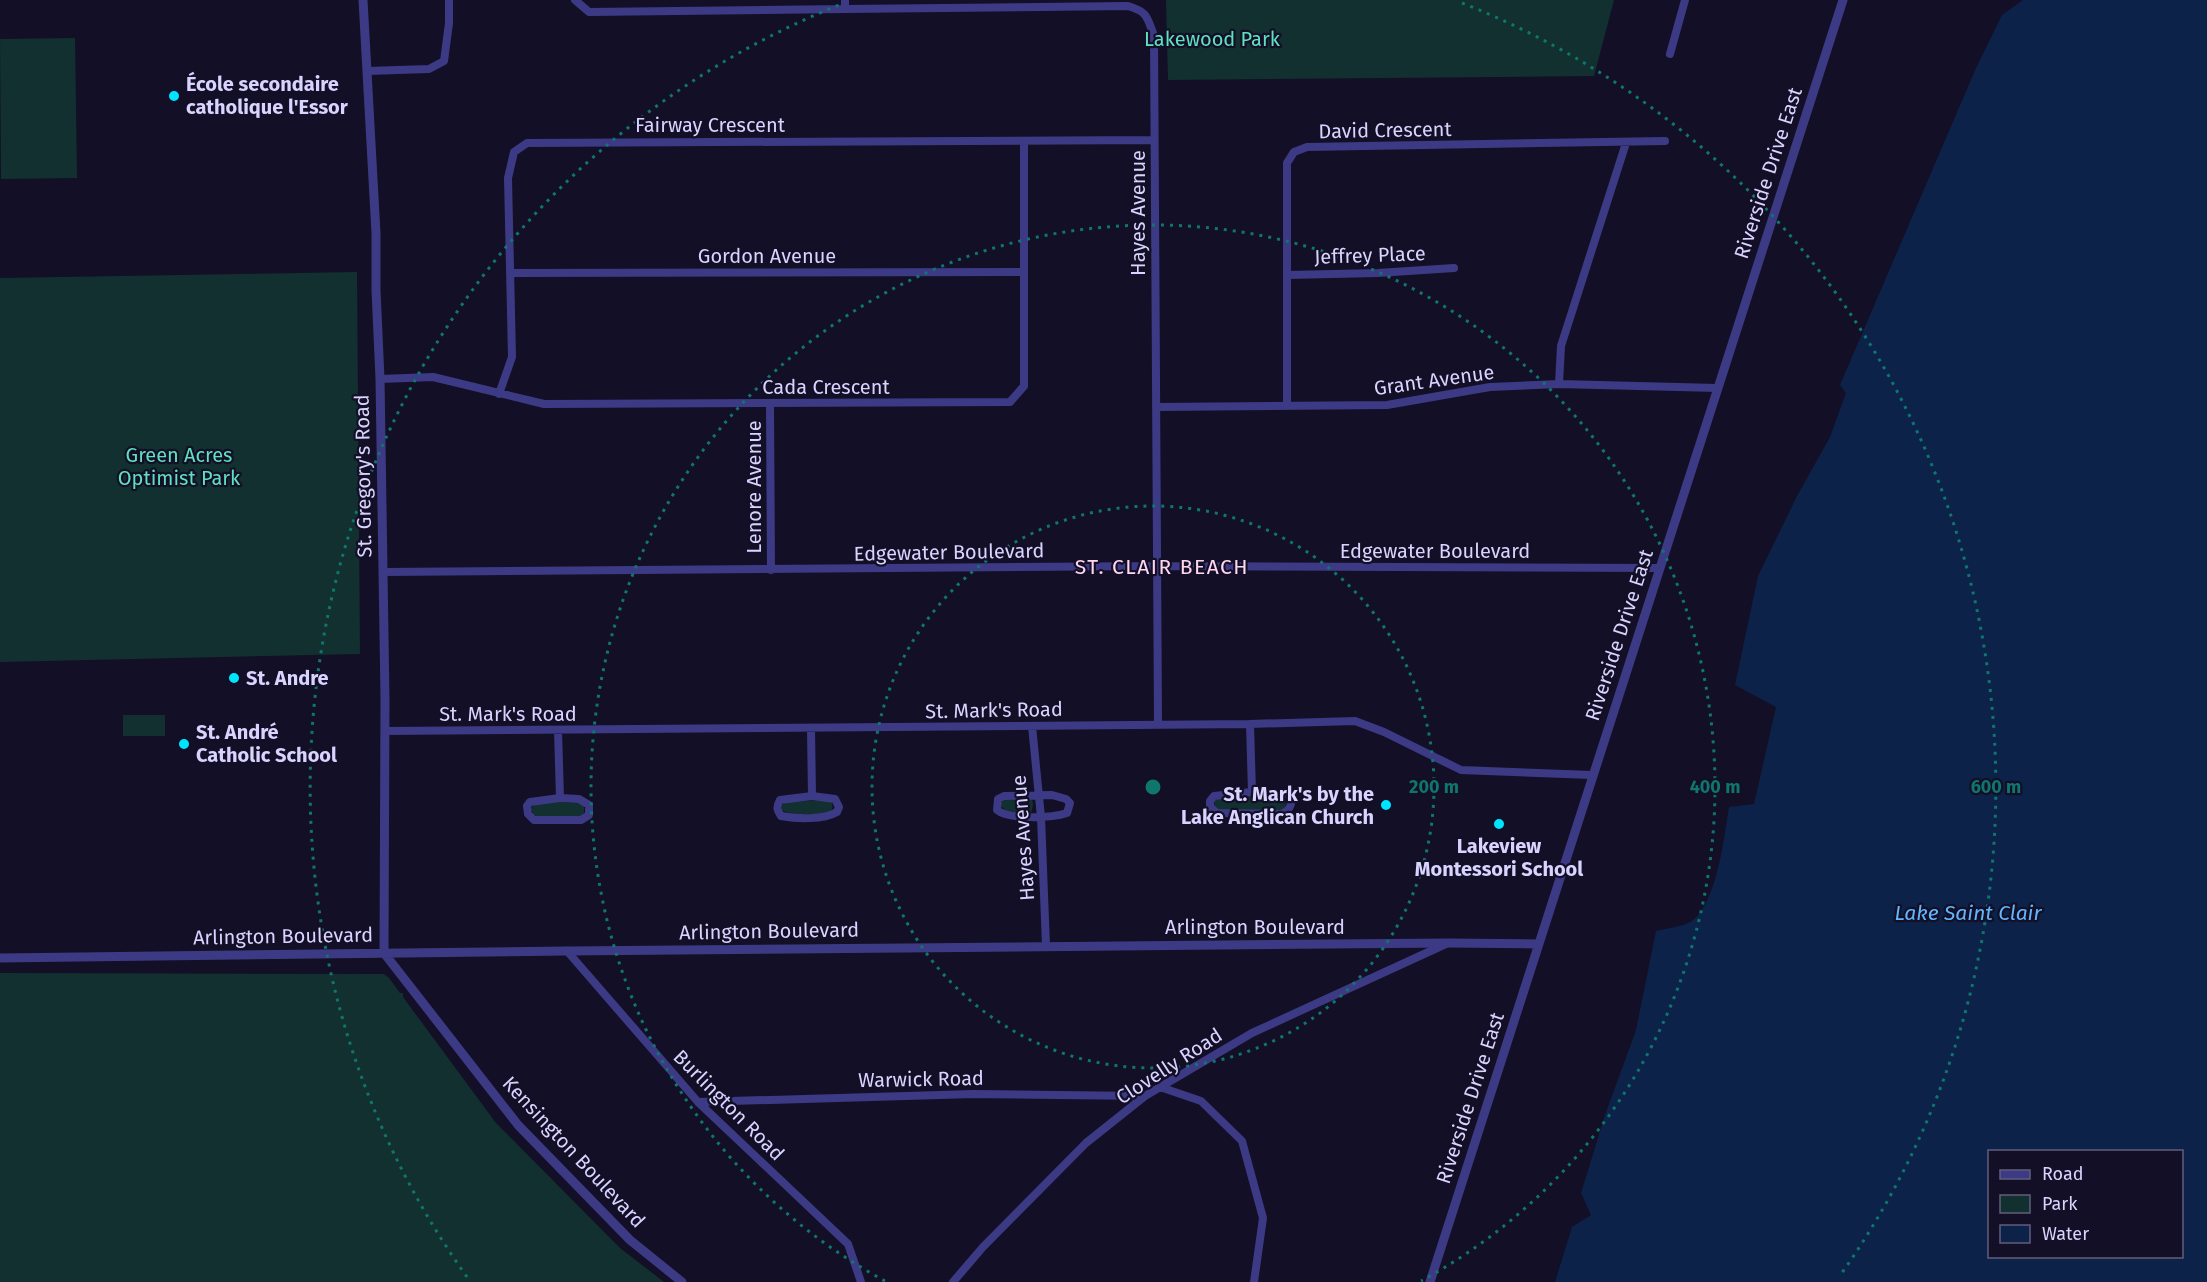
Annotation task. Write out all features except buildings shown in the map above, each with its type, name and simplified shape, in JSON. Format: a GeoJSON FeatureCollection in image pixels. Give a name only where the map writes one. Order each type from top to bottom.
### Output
{"type":"FeatureCollection","features":[{"type":"Feature","properties":{"kind":"street","name":"St. Gregory's Road"},"geometry":{"type":"LineString","coordinates":[[363,0],[376,233],[380,379],[385,731],[384,953]]}},
{"type":"Feature","properties":{"kind":"street"},"geometry":{"type":"LineString","coordinates":[[367,71],[429,69],[444,61],[449,23],[449,0]]}},
{"type":"Feature","properties":{"kind":"street"},"geometry":{"type":"LineString","coordinates":[[575,0],[589,12],[845,4]]}},
{"type":"Feature","properties":{"kind":"street"},"geometry":{"type":"LineString","coordinates":[[1670,54],[1684,0]]}},
{"type":"Feature","properties":{"kind":"street","name":"Riverside Drive East"},"geometry":{"type":"LineString","coordinates":[[1430,1282],[1843,0]]}},
{"type":"Feature","properties":{"kind":"street","name":"Hayes Avenue"},"geometry":{"type":"LineString","coordinates":[[845,4],[1128,6],[1141,10],[1146,15],[1154,36],[1158,724]]}},
{"type":"Feature","properties":{"kind":"street","name":"Fairway Crescent"},"geometry":{"type":"LineString","coordinates":[[499,394],[512,357],[508,178],[514,152],[527,142],[1154,140]]}},
{"type":"Feature","properties":{"kind":"street","name":"David Crescent"},"geometry":{"type":"LineString","coordinates":[[1287,406],[1287,163],[1294,152],[1307,147],[1665,141]]}},
{"type":"Feature","properties":{"kind":"street","name":"Cada Crescent"},"geometry":{"type":"LineString","coordinates":[[380,379],[433,377],[544,404],[1010,402],[1024,386],[1024,142]]}},
{"type":"Feature","properties":{"kind":"street"},"geometry":{"type":"LineString","coordinates":[[1559,384],[1562,346],[1626,143]]}},
{"type":"Feature","properties":{"kind":"street","name":"Jeffrey Place"},"geometry":{"type":"LineString","coordinates":[[1287,275],[1378,273],[1454,268]]}},
{"type":"Feature","properties":{"kind":"street","name":"Gordon Avenue"},"geometry":{"type":"LineString","coordinates":[[510,273],[1024,272]]}},
{"type":"Feature","properties":{"kind":"street","name":"Grant Avenue"},"geometry":{"type":"LineString","coordinates":[[1156,407],[1387,405],[1490,387],[1559,384],[1717,388]]}},
{"type":"Feature","properties":{"kind":"street","name":"Lenore Avenue"},"geometry":{"type":"LineString","coordinates":[[770,404],[771,570]]}},
{"type":"Feature","properties":{"kind":"street","name":"Edgewater Boulevard"},"geometry":{"type":"LineString","coordinates":[[383,572],[1157,566],[1660,568]]}},
{"type":"Feature","properties":{"kind":"street","name":"St. Mark's Road"},"geometry":{"type":"LineString","coordinates":[[385,731],[811,729],[1355,721],[1384,732],[1461,770],[1592,775]]}},
{"type":"Feature","properties":{"kind":"street"},"geometry":{"type":"LineString","coordinates":[[1250,724],[1252,792]]}},
{"type":"Feature","properties":{"kind":"street","name":"Hayes Avenue"},"geometry":{"type":"LineString","coordinates":[[1032,726],[1037,795],[1041,817],[1046,946]]}},
{"type":"Feature","properties":{"kind":"street"},"geometry":{"type":"LineString","coordinates":[[811,729],[812,796]]}},
{"type":"Feature","properties":{"kind":"street"},"geometry":{"type":"LineString","coordinates":[[558,730],[560,798]]}},
{"type":"Feature","properties":{"kind":"street"},"geometry":{"type":"LineString","coordinates":[[1252,792],[1285,794],[1290,798],[1291,806],[1286,812],[1280,814],[1221,814],[1214,812],[1210,807],[1210,799],[1214,796],[1252,792]]}},
{"type":"Feature","properties":{"kind":"street"},"geometry":{"type":"LineString","coordinates":[[812,796],[835,799],[839,807],[837,812],[830,816],[790,818],[781,816],[778,811],[777,806],[780,800],[812,796]]}},
{"type":"Feature","properties":{"kind":"street"},"geometry":{"type":"LineString","coordinates":[[1004,796],[1060,796],[1070,804],[1067,813],[1041,817],[1007,816],[997,810],[998,799],[1004,796]]}},
{"type":"Feature","properties":{"kind":"street"},"geometry":{"type":"LineString","coordinates":[[560,798],[585,801],[589,805],[589,815],[581,820],[534,820],[528,814],[527,806],[530,802],[560,798]]}},
{"type":"Feature","properties":{"kind":"street","name":"Clovelly Road"},"geometry":{"type":"LineString","coordinates":[[953,1282],[983,1246],[1086,1143],[1145,1096],[1252,1033],[1449,943]]}},
{"type":"Feature","properties":{"kind":"street","name":"Arlington Boulevard"},"geometry":{"type":"LineString","coordinates":[[0,958],[1046,946],[1538,944]]}},
{"type":"Feature","properties":{"kind":"street","name":"Burlington Road"},"geometry":{"type":"LineString","coordinates":[[567,951],[698,1102],[848,1244],[861,1282]]}},
{"type":"Feature","properties":{"kind":"street","name":"Kensington Boulevard"},"geometry":{"type":"LineString","coordinates":[[384,953],[518,1125],[630,1240],[682,1282]]}},
{"type":"Feature","properties":{"kind":"street"},"geometry":{"type":"LineString","coordinates":[[1160,1087],[1201,1101],[1242,1141],[1263,1218],[1254,1282]]}},
{"type":"Feature","properties":{"kind":"street","name":"Warwick Road"},"geometry":{"type":"LineString","coordinates":[[698,1102],[973,1094],[1145,1096]]}},
{"type":"Feature","properties":{"kind":"green space","name":"Lakewood Park"},"geometry":{"type":"Polygon","coordinates":[[[1166,0],[1614,0],[1594,76],[1168,80],[1166,0]]]}},
{"type":"Feature","properties":{"kind":"green space"},"geometry":{"type":"Polygon","coordinates":[[[75,38],[77,178],[1,179],[0,39],[75,38]]]}},
{"type":"Feature","properties":{"kind":"green space","name":"Green Acres Optimist Park"},"geometry":{"type":"Polygon","coordinates":[[[357,272],[360,654],[0,662],[0,278],[357,272]]]}},
{"type":"Feature","properties":{"kind":"green space"},"geometry":{"type":"Polygon","coordinates":[[[123,715],[165,715],[165,736],[123,736],[123,715]]]}},
{"type":"Feature","properties":{"kind":"green space"},"geometry":{"type":"Polygon","coordinates":[[[1278,796],[1284,798],[1286,804],[1283,810],[1279,811],[1218,810],[1214,807],[1215,800],[1224,797],[1278,796]]]}},
{"type":"Feature","properties":{"kind":"green space"},"geometry":{"type":"Polygon","coordinates":[[[1032,798],[1031,813],[1009,812],[1000,804],[1004,800],[1032,798]]]}},
{"type":"Feature","properties":{"kind":"green space"},"geometry":{"type":"Polygon","coordinates":[[[827,800],[832,802],[832,807],[826,813],[798,814],[782,810],[782,805],[786,802],[827,800]]]}},
{"type":"Feature","properties":{"kind":"green space"},"geometry":{"type":"Polygon","coordinates":[[[578,803],[584,806],[584,813],[578,817],[539,817],[533,814],[531,808],[535,804],[578,803]]]}},
{"type":"Feature","properties":{"kind":"green space"},"geometry":{"type":"Polygon","coordinates":[[[0,973],[384,974],[400,993],[403,993],[403,997],[496,1123],[620,1248],[664,1282],[0,1282],[0,973]]]}},
{"type":"Feature","properties":{"kind":"water","name":"Lake Saint Clair"},"geometry":{"type":"Polygon","coordinates":[[[2023,0],[2207,0],[2207,1282],[1555,1282],[1572,1227],[1591,1215],[1581,1193],[1605,1115],[1636,1030],[1656,931],[1689,923],[1701,912],[1708,899],[1718,868],[1729,807],[1754,804],[1776,707],[1735,685],[1758,576],[1797,496],[1830,437],[1846,393],[1840,385],[1976,68],[2002,15],[2023,0]]]}},
{"type":"Feature","properties":{"kind":"place","name":"École secondaire catholique l'Essor"},"geometry":{"type":"Point","coordinates":[174,96]}},
{"type":"Feature","properties":{"kind":"place","name":"St. Andre"},"geometry":{"type":"Point","coordinates":[234,678]}},
{"type":"Feature","properties":{"kind":"place","name":"St. André Catholic School"},"geometry":{"type":"Point","coordinates":[184,744]}},
{"type":"Feature","properties":{"kind":"place","name":"St. Mark's by the Lake Anglican Church"},"geometry":{"type":"Point","coordinates":[1386,805]}},
{"type":"Feature","properties":{"kind":"place","name":"Lakeview Montessori School"},"geometry":{"type":"Point","coordinates":[1499,824]}},
{"type":"Feature","properties":{"kind":"district","name":"ST. CLAIR BEACH"},"geometry":{"type":"Point","coordinates":[1162,567]}}]}
